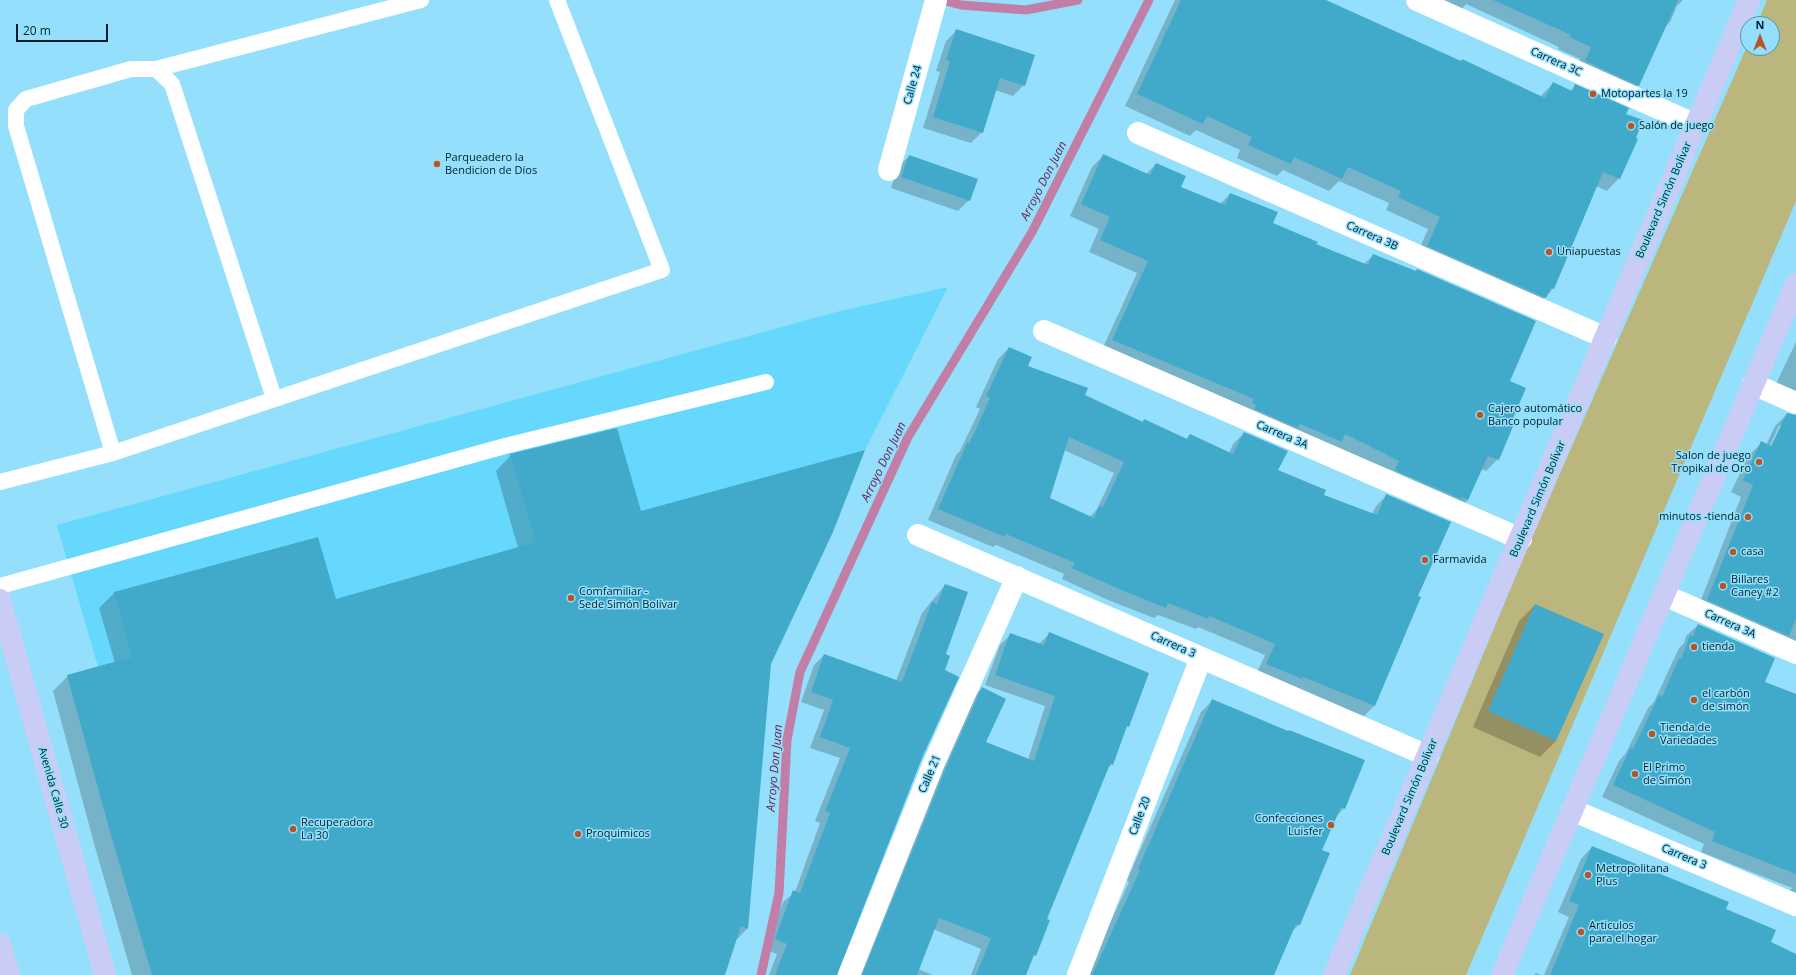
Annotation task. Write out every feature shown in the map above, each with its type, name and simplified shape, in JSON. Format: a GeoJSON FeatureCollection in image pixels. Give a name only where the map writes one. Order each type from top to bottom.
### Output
{"type":"FeatureCollection","features":[{"type":"Feature","properties":{"kind":"highway","name":"Boulevard Simón Bolívar"},"geometry":{"type":"LineString","coordinates":[[1334,975],[1521,539],[1749,0]]}},
{"type":"Feature","properties":{"kind":"highway"},"geometry":{"type":"LineString","coordinates":[[1502,975],[1796,284]]}},
{"type":"Feature","properties":{"kind":"highway","name":"Avenida Calle 30"},"geometry":{"type":"LineString","coordinates":[[0,600],[105,975]]}},
{"type":"Feature","properties":{"kind":"highway"},"geometry":{"type":"LineString","coordinates":[[0,944],[9,975]]}},
{"type":"Feature","properties":{"kind":"street","name":"Carrera 3C"},"geometry":{"type":"LineString","coordinates":[[1417,0],[1696,125]]}},
{"type":"Feature","properties":{"kind":"street","name":"Calle 24"},"geometry":{"type":"LineString","coordinates":[[889,170],[935,5]]}},
{"type":"Feature","properties":{"kind":"street","name":"Carrera 3B"},"geometry":{"type":"LineString","coordinates":[[1138,133],[1606,338]]}},
{"type":"Feature","properties":{"kind":"street","name":"Carrera 3A"},"geometry":{"type":"LineString","coordinates":[[1044,331],[1521,539]]}},
{"type":"Feature","properties":{"kind":"street"},"geometry":{"type":"LineString","coordinates":[[1753,384],[1796,402]]}},
{"type":"Feature","properties":{"kind":"street","name":"Carrera 3"},"geometry":{"type":"LineString","coordinates":[[918,535],[1428,756]]}},
{"type":"Feature","properties":{"kind":"street","name":"Calle 21"},"geometry":{"type":"LineString","coordinates":[[849,975],[934,763],[1017,577]]}},
{"type":"Feature","properties":{"kind":"street","name":"Carrera 3A"},"geometry":{"type":"LineString","coordinates":[[1664,595],[1796,653]]}},
{"type":"Feature","properties":{"kind":"street","name":"Calle 20"},"geometry":{"type":"LineString","coordinates":[[1078,975],[1201,658]]}},
{"type":"Feature","properties":{"kind":"street","name":"Carrera 3"},"geometry":{"type":"LineString","coordinates":[[1572,810],[1796,905]]}},
{"type":"Feature","properties":{"kind":"lane"},"geometry":{"type":"LineString","coordinates":[[113,453],[16,126],[16,110],[26,99],[131,69],[156,69],[421,0]]}},
{"type":"Feature","properties":{"kind":"lane"},"geometry":{"type":"LineString","coordinates":[[0,482],[113,453],[274,398],[662,270],[557,0]]}},
{"type":"Feature","properties":{"kind":"lane"},"geometry":{"type":"LineString","coordinates":[[156,69],[172,84],[274,398]]}},
{"type":"Feature","properties":{"kind":"lane"},"geometry":{"type":"LineString","coordinates":[[0,586],[505,446],[766,382]]}},
{"type":"Feature","properties":{"kind":"shaded area"},"geometry":{"type":"Polygon","coordinates":[[[1767,0],[1796,0],[1796,201],[1466,975],[1350,975],[1527,549],[1743,56],[1780,56],[1780,16],[1760,16],[1767,0]]]}},
{"type":"Feature","properties":{"kind":"shaded area"},"geometry":{"type":"Polygon","coordinates":[[[948,287],[865,450],[98,667],[57,525],[840,311],[948,287]]]}},
{"type":"Feature","properties":{"kind":"building"},"geometry":{"type":"Polygon","coordinates":[[[1181,0],[1326,0],[1461,61],[1462,59],[1545,98],[1553,82],[1572,91],[1575,84],[1629,108],[1626,114],[1643,120],[1636,138],[1638,139],[1620,179],[1603,172],[1554,289],[1551,288],[1546,298],[1427,246],[1440,217],[1398,197],[1401,191],[1348,167],[1342,179],[1294,157],[1291,164],[1248,145],[1252,137],[1207,116],[1203,124],[1137,94],[1181,0]]]}},
{"type":"Feature","properties":{"kind":"building"},"geometry":{"type":"Polygon","coordinates":[[[1493,0],[1678,0],[1639,86],[1585,61],[1591,47],[1569,37],[1571,35],[1493,0]]]}},
{"type":"Feature","properties":{"kind":"building"},"geometry":{"type":"Polygon","coordinates":[[[956,29],[1035,55],[1025,86],[1000,78],[983,133],[933,117],[950,61],[946,60],[956,29]]]}},
{"type":"Feature","properties":{"kind":"building"},"geometry":{"type":"Polygon","coordinates":[[[1103,154],[1150,175],[1156,163],[1186,176],[1181,187],[1225,205],[1230,193],[1278,212],[1273,223],[1318,242],[1316,244],[1368,265],[1373,254],[1416,271],[1417,269],[1536,321],[1510,381],[1526,388],[1511,423],[1514,424],[1499,460],[1488,456],[1468,500],[1462,497],[1461,499],[1396,471],[1395,469],[1399,461],[1345,434],[1342,442],[1300,424],[1298,428],[1254,409],[1256,405],[1252,404],[1254,399],[1112,340],[1148,261],[1100,240],[1110,217],[1081,204],[1103,154]]]}},
{"type":"Feature","properties":{"kind":"building"},"geometry":{"type":"Polygon","coordinates":[[[909,155],[978,179],[970,201],[901,177],[909,155]]]}},
{"type":"Feature","properties":{"kind":"building"},"geometry":{"type":"Polygon","coordinates":[[[1009,347],[1032,357],[1028,366],[1088,388],[1085,395],[1143,422],[1144,419],[1187,439],[1190,434],[1233,454],[1244,432],[1288,451],[1278,470],[1326,490],[1324,495],[1377,515],[1386,494],[1451,522],[1418,596],[1421,597],[1375,706],[1266,664],[1275,644],[1209,616],[1208,619],[1168,603],[1166,608],[1072,568],[1075,563],[1006,534],[1005,537],[938,509],[967,443],[969,444],[990,398],[986,396],[1009,347]],[[1069,437],[1050,498],[1094,518],[1099,506],[1103,507],[1124,462],[1069,437]]]}},
{"type":"Feature","properties":{"kind":"building"},"geometry":{"type":"Polygon","coordinates":[[[1787,413],[1796,415],[1796,619],[1789,636],[1707,600],[1753,485],[1743,480],[1761,441],[1771,446],[1787,413]]]}},
{"type":"Feature","properties":{"kind":"building"},"geometry":{"type":"Polygon","coordinates":[[[617,428],[641,511],[865,450],[833,532],[771,664],[748,929],[741,926],[725,975],[152,975],[110,832],[67,675],[132,657],[114,592],[318,537],[336,599],[536,542],[510,454],[617,428]]]}},
{"type":"Feature","properties":{"kind":"building"},"geometry":{"type":"Polygon","coordinates":[[[945,584],[968,592],[946,654],[950,656],[945,670],[959,677],[922,758],[837,975],[775,975],[787,944],[775,939],[793,890],[800,893],[830,813],[825,811],[850,748],[820,737],[833,700],[811,692],[824,654],[902,682],[932,602],[937,604],[945,584]]]}},
{"type":"Feature","properties":{"kind":"building"},"geometry":{"type":"Polygon","coordinates":[[[1535,604],[1604,634],[1556,741],[1488,711],[1535,604]]]}},
{"type":"Feature","properties":{"kind":"building"},"geometry":{"type":"Polygon","coordinates":[[[1698,624],[1775,658],[1765,682],[1796,694],[1796,874],[1712,841],[1715,832],[1613,785],[1630,748],[1633,749],[1659,695],[1662,697],[1679,658],[1681,659],[1690,635],[1693,636],[1698,624]]]}},
{"type":"Feature","properties":{"kind":"building"},"geometry":{"type":"Polygon","coordinates":[[[1049,632],[1149,673],[1129,727],[1127,726],[1113,765],[1110,764],[1047,919],[1050,920],[1036,956],[1034,955],[1026,975],[976,975],[991,938],[939,918],[917,975],[862,975],[946,768],[982,687],[1006,699],[986,742],[1034,761],[1055,696],[995,675],[1010,633],[1044,645],[1049,632]]]}},
{"type":"Feature","properties":{"kind":"building"},"geometry":{"type":"Polygon","coordinates":[[[1212,699],[1288,731],[1289,730],[1365,760],[1345,809],[1341,807],[1322,850],[1330,853],[1300,925],[1296,924],[1274,975],[1092,975],[1140,870],[1138,869],[1212,699]]]}},
{"type":"Feature","properties":{"kind":"building"},"geometry":{"type":"Polygon","coordinates":[[[1592,846],[1729,902],[1726,909],[1776,930],[1771,942],[1796,954],[1796,975],[1550,975],[1579,905],[1569,901],[1592,846]]]}},
{"type":"Feature","properties":{"kind":"waterway"},"geometry":{"type":"LineString","coordinates":[[942,0],[961,5],[1026,10],[1078,0]]}},
{"type":"Feature","properties":{"kind":"waterway","name":"Arroyo Don Juan"},"geometry":{"type":"LineString","coordinates":[[761,975],[779,893],[787,740],[800,672],[908,437],[1032,232],[1149,0]]}},
{"type":"Feature","properties":{"kind":"place","name":"Motopartes la 19"},"geometry":{"type":"Point","coordinates":[1593,94]}},
{"type":"Feature","properties":{"kind":"place","name":"Salón de juego"},"geometry":{"type":"Point","coordinates":[1631,126]}},
{"type":"Feature","properties":{"kind":"place","name":"Parqueadero la Bendicion de Díos"},"geometry":{"type":"Point","coordinates":[437,164]}},
{"type":"Feature","properties":{"kind":"place","name":"Uniapuestas"},"geometry":{"type":"Point","coordinates":[1549,252]}},
{"type":"Feature","properties":{"kind":"place","name":"Cajero automático Banco popular"},"geometry":{"type":"Point","coordinates":[1480,415]}},
{"type":"Feature","properties":{"kind":"place","name":"Salon de juego Tropikal de Oro"},"geometry":{"type":"Point","coordinates":[1759,462]}},
{"type":"Feature","properties":{"kind":"place","name":"minutos -tienda"},"geometry":{"type":"Point","coordinates":[1748,517]}},
{"type":"Feature","properties":{"kind":"place","name":"casa"},"geometry":{"type":"Point","coordinates":[1733,552]}},
{"type":"Feature","properties":{"kind":"place","name":"Farmavida"},"geometry":{"type":"Point","coordinates":[1425,560]}},
{"type":"Feature","properties":{"kind":"place","name":"Billares Caney #2"},"geometry":{"type":"Point","coordinates":[1723,586]}},
{"type":"Feature","properties":{"kind":"place","name":"Comfamiliar - Sede Simón Bolívar"},"geometry":{"type":"Point","coordinates":[571,598]}},
{"type":"Feature","properties":{"kind":"place","name":"tienda"},"geometry":{"type":"Point","coordinates":[1694,647]}},
{"type":"Feature","properties":{"kind":"place","name":"el carbón de simón"},"geometry":{"type":"Point","coordinates":[1694,700]}},
{"type":"Feature","properties":{"kind":"place","name":"Tienda de Variedades"},"geometry":{"type":"Point","coordinates":[1652,734]}},
{"type":"Feature","properties":{"kind":"place","name":"El Primo de Simón"},"geometry":{"type":"Point","coordinates":[1635,774]}},
{"type":"Feature","properties":{"kind":"place","name":"Confecciones Luisfer"},"geometry":{"type":"Point","coordinates":[1331,825]}},
{"type":"Feature","properties":{"kind":"place","name":"Recuperadora La 30"},"geometry":{"type":"Point","coordinates":[293,829]}},
{"type":"Feature","properties":{"kind":"place","name":"Proquimicos"},"geometry":{"type":"Point","coordinates":[578,834]}},
{"type":"Feature","properties":{"kind":"place","name":"Metropolitana Plus"},"geometry":{"type":"Point","coordinates":[1588,875]}},
{"type":"Feature","properties":{"kind":"place","name":"Articulos para el hogar"},"geometry":{"type":"Point","coordinates":[1581,932]}}]}
